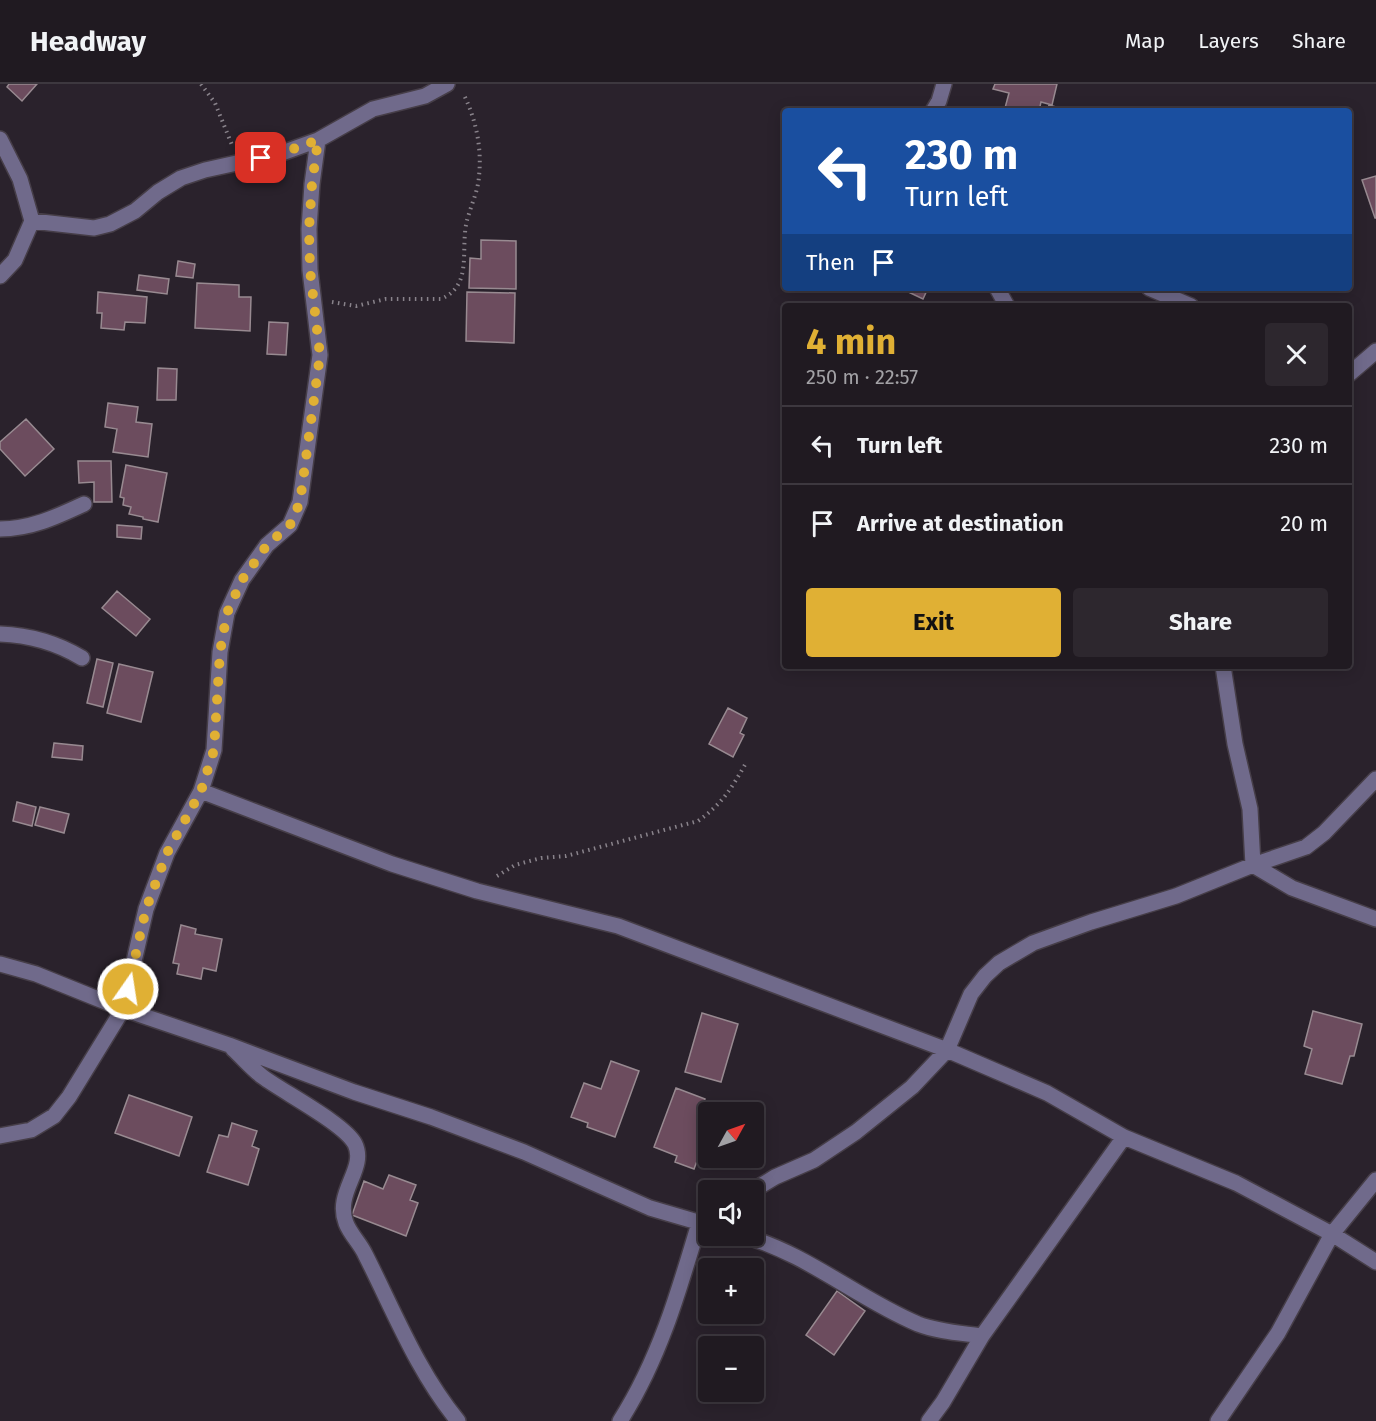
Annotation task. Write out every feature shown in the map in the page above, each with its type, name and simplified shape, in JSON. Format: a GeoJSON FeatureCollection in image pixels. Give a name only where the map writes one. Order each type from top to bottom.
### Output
{"type":"FeatureCollection","features":[{"type":"Feature","properties":{"kind":"street"},"geometry":{"type":"LineString","coordinates":[[32,221],[94,228],[110,224],[135,211],[158,192],[181,178],[282,153],[318,140],[373,109],[425,96],[447,84]]}},
{"type":"Feature","properties":{"kind":"street"},"geometry":{"type":"LineString","coordinates":[[935,108],[944,84]]}},
{"type":"Feature","properties":{"kind":"street"},"geometry":{"type":"LineString","coordinates":[[0,139],[20,179],[32,221],[15,260],[0,276]]}},
{"type":"Feature","properties":{"kind":"street"},"geometry":{"type":"LineString","coordinates":[[0,1136],[32,1130],[54,1116],[69,1097],[123,1009],[146,909],[167,853],[201,791],[214,750],[220,652],[227,613],[242,580],[267,545],[290,525],[300,502],[320,355],[309,229],[318,140]]}},
{"type":"Feature","properties":{"kind":"street"},"geometry":{"type":"LineString","coordinates":[[1156,291],[1184,303]]}},
{"type":"Feature","properties":{"kind":"street"},"geometry":{"type":"LineString","coordinates":[[1352,372],[1376,351]]}},
{"type":"Feature","properties":{"kind":"street"},"geometry":{"type":"LineString","coordinates":[[0,529],[17,529],[42,524],[84,504]]}},
{"type":"Feature","properties":{"kind":"street"},"geometry":{"type":"LineString","coordinates":[[0,634],[17,635],[63,646],[82,658]]}},
{"type":"Feature","properties":{"kind":"street"},"geometry":{"type":"LineString","coordinates":[[1223,669],[1235,744],[1251,809],[1253,865]]}},
{"type":"Feature","properties":{"kind":"street"},"geometry":{"type":"LineString","coordinates":[[764,1184],[814,1160],[856,1132],[912,1087],[947,1050],[971,994],[999,963],[1033,943],[1176,896],[1253,865],[1306,847],[1324,833],[1376,778]]}},
{"type":"Feature","properties":{"kind":"street"},"geometry":{"type":"LineString","coordinates":[[201,791],[392,864],[477,891],[618,926],[947,1050],[1047,1094],[1124,1137],[1236,1183],[1332,1234],[1376,1262]]}},
{"type":"Feature","properties":{"kind":"street"},"geometry":{"type":"LineString","coordinates":[[1253,865],[1292,888],[1376,919]]}},
{"type":"Feature","properties":{"kind":"street"},"geometry":{"type":"LineString","coordinates":[[0,964],[36,974],[123,1009],[229,1044],[354,1092],[431,1117],[524,1152],[650,1208],[698,1220]]}},
{"type":"Feature","properties":{"kind":"street"},"geometry":{"type":"LineString","coordinates":[[229,1044],[260,1075],[320,1114],[342,1130],[354,1143],[358,1158],[353,1176],[342,1198],[346,1222],[364,1252],[408,1343],[438,1397],[458,1421]]}},
{"type":"Feature","properties":{"kind":"street"},"geometry":{"type":"LineString","coordinates":[[929,1421],[943,1402],[982,1336],[1124,1137]]}},
{"type":"Feature","properties":{"kind":"street"},"geometry":{"type":"LineString","coordinates":[[1218,1421],[1278,1333],[1332,1234],[1376,1180]]}},
{"type":"Feature","properties":{"kind":"street"},"geometry":{"type":"LineString","coordinates":[[620,1421],[634,1399],[669,1321],[698,1241]]}},
{"type":"Feature","properties":{"kind":"street"},"geometry":{"type":"LineString","coordinates":[[764,1244],[798,1257],[919,1324],[945,1332],[982,1336]]}},
{"type":"Feature","properties":{"kind":"path"},"geometry":{"type":"LineString","coordinates":[[201,84],[215,103],[240,162]]}},
{"type":"Feature","properties":{"kind":"path"},"geometry":{"type":"LineString","coordinates":[[314,301],[356,306],[386,299],[441,298],[461,283],[466,225],[479,177],[478,140],[473,114],[463,94]]}},
{"type":"Feature","properties":{"kind":"path"},"geometry":{"type":"LineString","coordinates":[[477,891],[515,865],[541,858],[566,856],[698,820],[717,808],[746,763]]}},
{"type":"Feature","properties":{"kind":"building"},"geometry":{"type":"Polygon","coordinates":[[[9,84],[37,84],[22,101],[7,87],[9,84]]]}},
{"type":"Feature","properties":{"kind":"building"},"geometry":{"type":"Polygon","coordinates":[[[995,84],[1057,84],[1052,105],[1041,102],[1040,108],[1005,108],[1009,93],[993,89],[995,84]]]}},
{"type":"Feature","properties":{"kind":"building"},"geometry":{"type":"Polygon","coordinates":[[[1376,176],[1376,218],[1375,218],[1362,180],[1376,176]]]}},
{"type":"Feature","properties":{"kind":"building"},"geometry":{"type":"Polygon","coordinates":[[[481,240],[516,241],[516,289],[469,288],[470,258],[481,259],[481,240]]]}},
{"type":"Feature","properties":{"kind":"building"},"geometry":{"type":"Polygon","coordinates":[[[178,261],[195,264],[193,278],[176,276],[178,261]]]}},
{"type":"Feature","properties":{"kind":"building"},"geometry":{"type":"Polygon","coordinates":[[[139,275],[169,279],[167,294],[137,290],[139,275]]]}},
{"type":"Feature","properties":{"kind":"building"},"geometry":{"type":"Polygon","coordinates":[[[197,283],[239,285],[239,297],[251,297],[250,331],[195,328],[197,283]]]}},
{"type":"Feature","properties":{"kind":"building"},"geometry":{"type":"Polygon","coordinates":[[[906,291],[927,291],[923,299],[906,291]]]}},
{"type":"Feature","properties":{"kind":"building"},"geometry":{"type":"Polygon","coordinates":[[[98,292],[147,297],[145,323],[125,322],[124,330],[101,328],[102,313],[97,313],[98,292]]]}},
{"type":"Feature","properties":{"kind":"building"},"geometry":{"type":"Polygon","coordinates":[[[467,292],[515,293],[514,343],[466,341],[467,292]]]}},
{"type":"Feature","properties":{"kind":"building"},"geometry":{"type":"Polygon","coordinates":[[[269,322],[288,323],[286,355],[267,354],[269,322]]]}},
{"type":"Feature","properties":{"kind":"building"},"geometry":{"type":"Polygon","coordinates":[[[158,368],[177,369],[176,400],[157,400],[158,368]]]}},
{"type":"Feature","properties":{"kind":"building"},"geometry":{"type":"Polygon","coordinates":[[[108,403],[138,407],[136,422],[152,424],[148,457],[113,452],[117,429],[105,427],[108,403]]]}},
{"type":"Feature","properties":{"kind":"building"},"geometry":{"type":"Polygon","coordinates":[[[26,419],[54,449],[25,476],[0,449],[0,442],[26,419]]]}},
{"type":"Feature","properties":{"kind":"building"},"geometry":{"type":"Polygon","coordinates":[[[78,461],[111,461],[112,502],[94,502],[94,482],[79,483],[78,461]]]}},
{"type":"Feature","properties":{"kind":"building"},"geometry":{"type":"Polygon","coordinates":[[[126,465],[167,473],[158,522],[129,514],[131,507],[123,505],[124,498],[120,497],[126,465]]]}},
{"type":"Feature","properties":{"kind":"building"},"geometry":{"type":"Polygon","coordinates":[[[117,525],[142,527],[141,539],[117,537],[117,525]]]}},
{"type":"Feature","properties":{"kind":"building"},"geometry":{"type":"Polygon","coordinates":[[[117,591],[150,619],[136,636],[102,608],[117,591]]]}},
{"type":"Feature","properties":{"kind":"building"},"geometry":{"type":"Polygon","coordinates":[[[97,659],[113,663],[103,707],[87,703],[97,659]]]}},
{"type":"Feature","properties":{"kind":"building"},"geometry":{"type":"Polygon","coordinates":[[[119,664],[153,672],[141,722],[107,713],[119,664]]]}},
{"type":"Feature","properties":{"kind":"building"},"geometry":{"type":"Polygon","coordinates":[[[728,708],[747,718],[740,733],[744,735],[733,757],[709,744],[728,708]]]}},
{"type":"Feature","properties":{"kind":"building"},"geometry":{"type":"Polygon","coordinates":[[[54,743],[83,746],[82,760],[52,757],[54,743]]]}},
{"type":"Feature","properties":{"kind":"building"},"geometry":{"type":"Polygon","coordinates":[[[17,802],[36,807],[32,826],[13,821],[17,802]]]}},
{"type":"Feature","properties":{"kind":"building"},"geometry":{"type":"Polygon","coordinates":[[[40,807],[69,814],[64,833],[35,825],[40,807]]]}},
{"type":"Feature","properties":{"kind":"building"},"geometry":{"type":"Polygon","coordinates":[[[181,925],[196,929],[195,934],[222,939],[216,971],[203,968],[201,979],[177,974],[179,964],[173,963],[181,925]]]}},
{"type":"Feature","properties":{"kind":"building"},"geometry":{"type":"Polygon","coordinates":[[[1313,1011],[1362,1024],[1354,1056],[1350,1056],[1342,1084],[1305,1074],[1312,1049],[1304,1046],[1313,1011]]]}},
{"type":"Feature","properties":{"kind":"building"},"geometry":{"type":"Polygon","coordinates":[[[702,1013],[738,1024],[721,1082],[685,1072],[702,1013]]]}},
{"type":"Feature","properties":{"kind":"building"},"geometry":{"type":"Polygon","coordinates":[[[611,1061],[639,1071],[615,1137],[587,1127],[588,1123],[571,1117],[584,1083],[601,1089],[611,1061]]]}},
{"type":"Feature","properties":{"kind":"building"},"geometry":{"type":"Polygon","coordinates":[[[676,1088],[705,1099],[704,1102],[698,1102],[698,1158],[694,1169],[675,1162],[677,1156],[654,1147],[676,1088]]]}},
{"type":"Feature","properties":{"kind":"building"},"geometry":{"type":"Polygon","coordinates":[[[129,1095],[192,1117],[179,1156],[115,1133],[129,1095]]]}},
{"type":"Feature","properties":{"kind":"building"},"geometry":{"type":"Polygon","coordinates":[[[232,1123],[257,1131],[252,1146],[259,1149],[248,1185],[207,1172],[219,1135],[228,1137],[232,1123]]]}},
{"type":"Feature","properties":{"kind":"building"},"geometry":{"type":"Polygon","coordinates":[[[389,1175],[416,1185],[410,1200],[418,1203],[406,1236],[352,1215],[364,1181],[383,1189],[389,1175]]]}},
{"type":"Feature","properties":{"kind":"building"},"geometry":{"type":"Polygon","coordinates":[[[837,1291],[865,1311],[834,1355],[806,1335],[837,1291]]]}},
{"type":"Feature","properties":{"kind":"route"},"geometry":{"type":"LineString","coordinates":[[128,989],[146,909],[167,853],[201,791],[214,750],[220,652],[227,613],[242,580],[267,545],[290,525],[300,502],[303,466],[320,355],[310,270],[309,229],[318,140],[261,158]]}}]}
